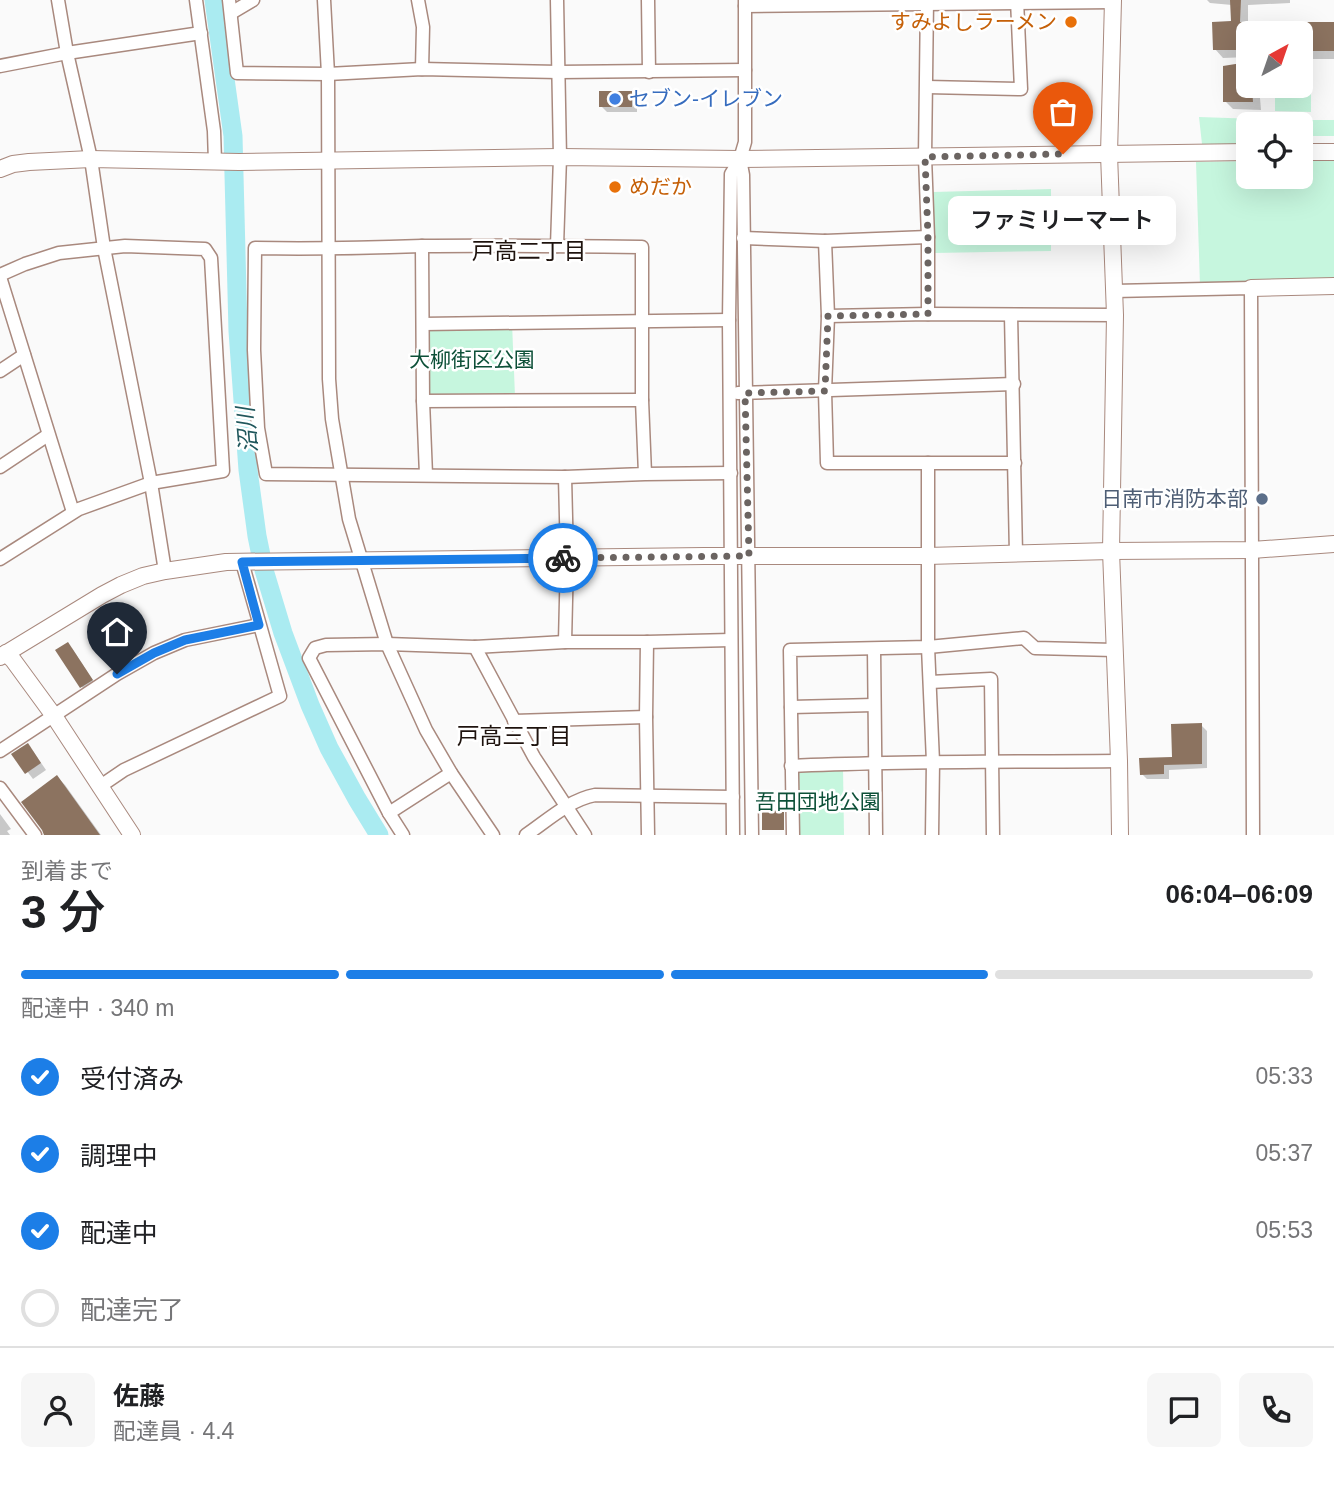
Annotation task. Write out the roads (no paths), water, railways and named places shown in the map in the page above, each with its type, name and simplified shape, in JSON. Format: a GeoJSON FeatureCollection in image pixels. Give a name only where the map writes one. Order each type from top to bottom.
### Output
{"type":"FeatureCollection","features":[{"type":"Feature","properties":{"kind":"street"},"geometry":{"type":"LineString","coordinates":[[58,0],[91,159],[104,248],[151,483],[164,571]]}},
{"type":"Feature","properties":{"kind":"street"},"geometry":{"type":"LineString","coordinates":[[196,0],[218,161]]}},
{"type":"Feature","properties":{"kind":"street"},"geometry":{"type":"LineString","coordinates":[[253,0],[230,6],[237,73],[328,74],[422,69],[559,72],[745,70]]}},
{"type":"Feature","properties":{"kind":"street"},"geometry":{"type":"LineString","coordinates":[[324,0],[328,74],[330,379],[332,419],[349,519],[387,644],[426,730],[493,835]]}},
{"type":"Feature","properties":{"kind":"street"},"geometry":{"type":"LineString","coordinates":[[557,0],[560,158],[557,246]]}},
{"type":"Feature","properties":{"kind":"street"},"geometry":{"type":"LineString","coordinates":[[648,0],[649,72]]}},
{"type":"Feature","properties":{"kind":"street"},"geometry":{"type":"LineString","coordinates":[[420,1],[424,27],[422,69]]}},
{"type":"Feature","properties":{"kind":"street"},"geometry":{"type":"LineString","coordinates":[[733,835],[729,320],[731,174],[740,159],[745,142],[745,3],[1113,1],[1110,154],[1115,315],[1111,551],[1120,835]]}},
{"type":"Feature","properties":{"kind":"street"},"geometry":{"type":"LineString","coordinates":[[927,87],[1021,89],[1017,2]]}},
{"type":"Feature","properties":{"kind":"street"},"geometry":{"type":"LineString","coordinates":[[927,3],[925,157],[928,314]]}},
{"type":"Feature","properties":{"kind":"street"},"geometry":{"type":"LineString","coordinates":[[0,66],[201,33]]}},
{"type":"Feature","properties":{"kind":"street"},"geometry":{"type":"LineString","coordinates":[[0,169],[29,162],[91,159],[239,162],[1236,152]]}},
{"type":"Feature","properties":{"kind":"street"},"geometry":{"type":"LineString","coordinates":[[1313,152],[1334,152]]}},
{"type":"Feature","properties":{"kind":"street"},"geometry":{"type":"LineString","coordinates":[[740,159],[743,175],[752,835]]}},
{"type":"Feature","properties":{"kind":"street"},"geometry":{"type":"LineString","coordinates":[[743,238],[825,241],[928,237]]}},
{"type":"Feature","properties":{"kind":"street"},"geometry":{"type":"LineString","coordinates":[[825,241],[828,316],[825,391],[827,463],[1015,463]]}},
{"type":"Feature","properties":{"kind":"street"},"geometry":{"type":"LineString","coordinates":[[0,559],[73,512],[151,483],[223,471],[211,258],[205,249],[125,246],[59,253],[25,264],[0,276],[73,512]]}},
{"type":"Feature","properties":{"kind":"street"},"geometry":{"type":"LineString","coordinates":[[422,246],[426,475]]}},
{"type":"Feature","properties":{"kind":"street"},"geometry":{"type":"LineString","coordinates":[[645,474],[642,247],[255,248],[254,350],[257,415],[266,474],[565,477],[731,473]]}},
{"type":"Feature","properties":{"kind":"street"},"geometry":{"type":"LineString","coordinates":[[1114,291],[1334,286]]}},
{"type":"Feature","properties":{"kind":"street"},"geometry":{"type":"LineString","coordinates":[[1251,288],[1253,835]]}},
{"type":"Feature","properties":{"kind":"street"},"geometry":{"type":"LineString","coordinates":[[1012,315],[1016,554]]}},
{"type":"Feature","properties":{"kind":"street"},"geometry":{"type":"LineString","coordinates":[[828,316],[1115,315]]}},
{"type":"Feature","properties":{"kind":"street"},"geometry":{"type":"LineString","coordinates":[[423,324],[729,320]]}},
{"type":"Feature","properties":{"kind":"street"},"geometry":{"type":"LineString","coordinates":[[0,371],[24,355]]}},
{"type":"Feature","properties":{"kind":"street"},"geometry":{"type":"LineString","coordinates":[[730,394],[1014,384]]}},
{"type":"Feature","properties":{"kind":"street"},"geometry":{"type":"LineString","coordinates":[[423,401],[642,400]]}},
{"type":"Feature","properties":{"kind":"street"},"geometry":{"type":"LineString","coordinates":[[0,467],[48,435]]}},
{"type":"Feature","properties":{"kind":"street"},"geometry":{"type":"LineString","coordinates":[[928,463],[932,835]]}},
{"type":"Feature","properties":{"kind":"street"},"geometry":{"type":"LineString","coordinates":[[565,477],[565,642]]}},
{"type":"Feature","properties":{"kind":"street"},"geometry":{"type":"LineString","coordinates":[[132,835],[54,716],[2,652],[102,595],[143,576],[214,563],[242,562],[927,556],[1252,550],[1334,544]]}},
{"type":"Feature","properties":{"kind":"street"},"geometry":{"type":"LineString","coordinates":[[99,787],[124,770],[280,696],[242,562]]}},
{"type":"Feature","properties":{"kind":"street"},"geometry":{"type":"LineString","coordinates":[[0,751],[117,674],[154,653],[185,640],[259,625]]}},
{"type":"Feature","properties":{"kind":"street"},"geometry":{"type":"LineString","coordinates":[[793,835],[790,650],[928,647],[1024,638],[1035,648],[1114,650]]}},
{"type":"Feature","properties":{"kind":"street"},"geometry":{"type":"LineString","coordinates":[[403,835],[309,658],[315,648],[326,645],[475,647],[565,642],[731,640]]}},
{"type":"Feature","properties":{"kind":"street"},"geometry":{"type":"LineString","coordinates":[[647,642],[648,835]]}},
{"type":"Feature","properties":{"kind":"street"},"geometry":{"type":"LineString","coordinates":[[475,647],[534,757],[585,835]]}},
{"type":"Feature","properties":{"kind":"street"},"geometry":{"type":"LineString","coordinates":[[874,649],[876,835]]}},
{"type":"Feature","properties":{"kind":"street"},"geometry":{"type":"LineString","coordinates":[[930,682],[991,679],[993,835]]}},
{"type":"Feature","properties":{"kind":"street"},"geometry":{"type":"LineString","coordinates":[[791,707],[874,705]]}},
{"type":"Feature","properties":{"kind":"street"},"geometry":{"type":"LineString","coordinates":[[514,720],[646,718]]}},
{"type":"Feature","properties":{"kind":"street"},"geometry":{"type":"LineString","coordinates":[[790,766],[876,762],[1119,761]]}},
{"type":"Feature","properties":{"kind":"street"},"geometry":{"type":"LineString","coordinates":[[389,813],[452,773]]}},
{"type":"Feature","properties":{"kind":"street"},"geometry":{"type":"LineString","coordinates":[[0,788],[35,835]]}},
{"type":"Feature","properties":{"kind":"street"},"geometry":{"type":"LineString","coordinates":[[526,835],[583,797],[733,797]]}},
{"type":"Feature","properties":{"kind":"waterway","name":"沼川"},"geometry":{"type":"LineString","coordinates":[[214,0],[233,136],[238,331],[248,470],[257,536],[283,633],[310,705],[329,748],[379,835]]}},
{"type":"Feature","properties":{"kind":"place","name":"すみよしラーメン"},"geometry":{"type":"Point","coordinates":[1071,22]}},
{"type":"Feature","properties":{"kind":"place","name":"セブン-イレブン"},"geometry":{"type":"Point","coordinates":[615,99]}},
{"type":"Feature","properties":{"kind":"place","name":"ファミリーマート"},"geometry":{"type":"Point","coordinates":[1063,154]}},
{"type":"Feature","properties":{"kind":"place","name":"めだか"},"geometry":{"type":"Point","coordinates":[615,187]}},
{"type":"Feature","properties":{"kind":"place","name":"日南市消防本部"},"geometry":{"type":"Point","coordinates":[1262,499]}},
{"type":"Feature","properties":{"kind":"district","name":"戸高二丁目"},"geometry":{"type":"Point","coordinates":[529,251]}},
{"type":"Feature","properties":{"kind":"district","name":"戸高三丁目"},"geometry":{"type":"Point","coordinates":[514,736]}},
{"type":"Feature","properties":{"kind":"park label","name":"大柳街区公園"},"geometry":{"type":"Point","coordinates":[472,360]}},
{"type":"Feature","properties":{"kind":"park label","name":"吾田団地公園"},"geometry":{"type":"Point","coordinates":[818,802]}}]}
